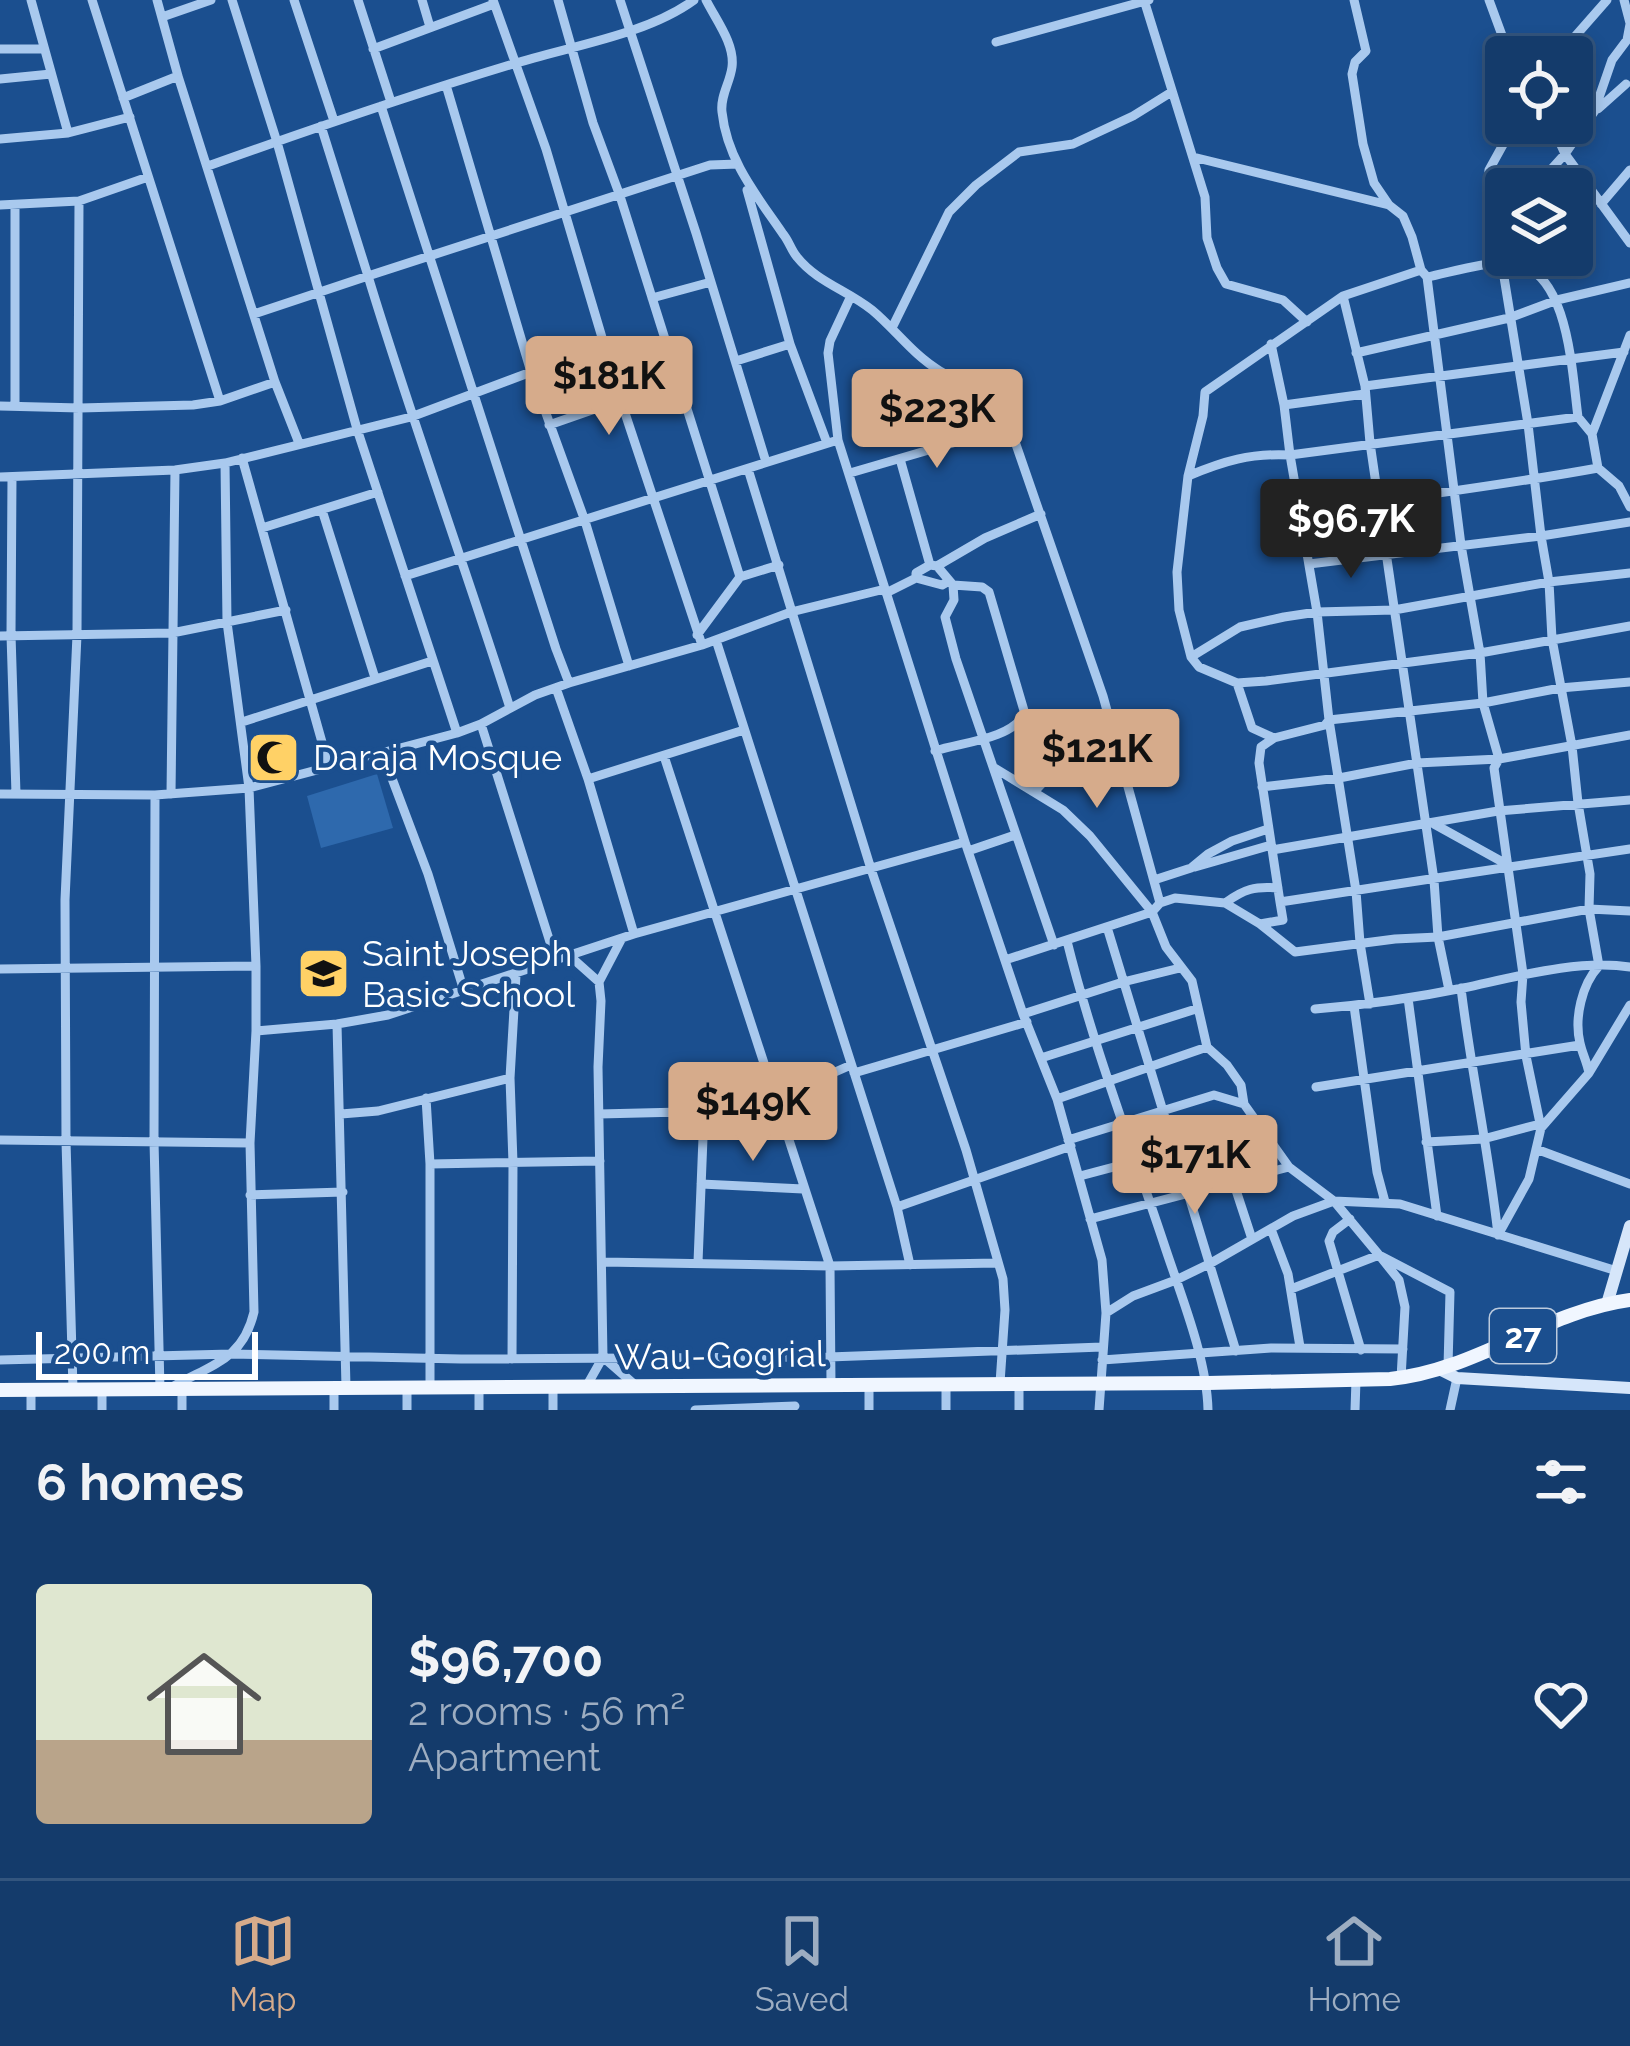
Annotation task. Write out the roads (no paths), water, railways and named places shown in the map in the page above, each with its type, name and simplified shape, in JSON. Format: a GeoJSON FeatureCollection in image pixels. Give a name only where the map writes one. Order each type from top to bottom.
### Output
{"type":"FeatureCollection","features":[{"type":"Feature","properties":{"kind":"main road","name":"27"},"geometry":{"type":"LineString","coordinates":[[1448,1371],[1607,1304],[1630,1300]]}},
{"type":"Feature","properties":{"kind":"main road","name":"Wau-Gogrial"},"geometry":{"type":"LineString","coordinates":[[0,1390],[1208,1383],[1401,1378],[1448,1371]]}},
{"type":"Feature","properties":{"kind":"street"},"geometry":{"type":"LineString","coordinates":[[31,0],[68,133]]}},
{"type":"Feature","properties":{"kind":"street"},"geometry":{"type":"LineString","coordinates":[[92,0],[220,401]]}},
{"type":"Feature","properties":{"kind":"street"},"geometry":{"type":"LineString","coordinates":[[158,0],[275,382],[299,443]]}},
{"type":"Feature","properties":{"kind":"street"},"geometry":{"type":"LineString","coordinates":[[162,17],[211,0]]}},
{"type":"Feature","properties":{"kind":"street"},"geometry":{"type":"LineString","coordinates":[[232,0],[357,429],[457,733]]}},
{"type":"Feature","properties":{"kind":"street"},"geometry":{"type":"LineString","coordinates":[[294,0],[334,121]]}},
{"type":"Feature","properties":{"kind":"street"},"geometry":{"type":"LineString","coordinates":[[358,0],[428,256],[569,683]]}},
{"type":"Feature","properties":{"kind":"street"},"geometry":{"type":"LineString","coordinates":[[422,0],[430,27]]}},
{"type":"Feature","properties":{"kind":"street"},"geometry":{"type":"LineString","coordinates":[[558,0],[592,123],[620,196],[740,578]]}},
{"type":"Feature","properties":{"kind":"street"},"geometry":{"type":"LineString","coordinates":[[620,0],[766,462]]}},
{"type":"Feature","properties":{"kind":"street"},"geometry":{"type":"LineString","coordinates":[[208,166],[386,104],[629,30],[675,14],[694,0]]}},
{"type":"Feature","properties":{"kind":"street"},"geometry":{"type":"LineString","coordinates":[[706,0],[732,54],[722,111],[790,344],[850,473],[966,846],[1080,1176],[1102,1259],[1106,1312],[1099,1410]]}},
{"type":"Feature","properties":{"kind":"street"},"geometry":{"type":"LineString","coordinates":[[1354,0],[1366,51],[1354,62],[1352,74],[1363,144],[1374,183],[1403,216],[1424,273],[1480,653],[1483,703],[1499,759],[1494,768],[1498,811],[1523,974],[1526,1055],[1540,1126],[1529,1179],[1498,1235]]}},
{"type":"Feature","properties":{"kind":"street"},"geometry":{"type":"LineString","coordinates":[[1489,0],[1502,36]]}},
{"type":"Feature","properties":{"kind":"street"},"geometry":{"type":"LineString","coordinates":[[1575,36],[1607,0]]}},
{"type":"Feature","properties":{"kind":"street"},"geometry":{"type":"LineString","coordinates":[[1552,168],[1594,112],[1612,60],[1627,40],[1630,24],[1624,0]]}},
{"type":"Feature","properties":{"kind":"street"},"geometry":{"type":"LineString","coordinates":[[996,42],[1146,1],[1204,197],[1216,268],[1226,284],[1283,300],[1307,322]]}},
{"type":"Feature","properties":{"kind":"street"},"geometry":{"type":"LineString","coordinates":[[373,49],[494,2],[546,149],[699,640]]}},
{"type":"Feature","properties":{"kind":"street"},"geometry":{"type":"LineString","coordinates":[[0,49],[44,49]]}},
{"type":"Feature","properties":{"kind":"street"},"geometry":{"type":"LineString","coordinates":[[1594,112],[1628,86],[1609,68]]}},
{"type":"Feature","properties":{"kind":"street"},"geometry":{"type":"LineString","coordinates":[[0,79],[51,74]]}},
{"type":"Feature","properties":{"kind":"street"},"geometry":{"type":"LineString","coordinates":[[123,98],[178,76]]}},
{"type":"Feature","properties":{"kind":"street"},"geometry":{"type":"LineString","coordinates":[[446,85],[531,372],[585,521],[629,665]]}},
{"type":"Feature","properties":{"kind":"street"},"geometry":{"type":"LineString","coordinates":[[892,328],[949,212],[976,185],[1018,152],[1073,143],[1170,93]]}},
{"type":"Feature","properties":{"kind":"street"},"geometry":{"type":"LineString","coordinates":[[0,139],[68,133],[130,117]]}},
{"type":"Feature","properties":{"kind":"street"},"geometry":{"type":"LineString","coordinates":[[321,125],[411,417],[510,708]]}},
{"type":"Feature","properties":{"kind":"street"},"geometry":{"type":"LineString","coordinates":[[1560,144],[1630,243]]}},
{"type":"Feature","properties":{"kind":"street"},"geometry":{"type":"LineString","coordinates":[[1193,157],[1389,205]]}},
{"type":"Feature","properties":{"kind":"street"},"geometry":{"type":"LineString","coordinates":[[254,314],[710,165],[741,169]]}},
{"type":"Feature","properties":{"kind":"street"},"geometry":{"type":"LineString","coordinates":[[741,169],[798,258],[817,277],[851,296],[942,373],[993,395],[1003,407],[1114,736],[1154,880],[1166,947],[1192,981],[1207,1047],[1240,1085],[1244,1104]]}},
{"type":"Feature","properties":{"kind":"street"},"geometry":{"type":"LineString","coordinates":[[1601,204],[1630,170]]}},
{"type":"Feature","properties":{"kind":"street"},"geometry":{"type":"LineString","coordinates":[[0,205],[79,201],[148,177]]}},
{"type":"Feature","properties":{"kind":"street"},"geometry":{"type":"LineString","coordinates":[[74,1389],[65,900],[77,635],[79,201]]}},
{"type":"Feature","properties":{"kind":"street"},"geometry":{"type":"LineString","coordinates":[[15,205],[15,406]]}},
{"type":"Feature","properties":{"kind":"street"},"geometry":{"type":"LineString","coordinates":[[1485,265],[1424,273],[1343,296],[1205,392],[1188,476],[1177,572],[1179,610],[1191,657],[1199,668],[1237,683],[1480,653],[1630,626]]}},
{"type":"Feature","properties":{"kind":"street"},"geometry":{"type":"LineString","coordinates":[[1502,276],[1520,367],[1549,582],[1552,639],[1572,746],[1590,874],[1588,909],[1599,966]]}},
{"type":"Feature","properties":{"kind":"street"},"geometry":{"type":"LineString","coordinates":[[1539,276],[1557,300],[1578,417],[1592,434],[1598,467],[1619,486],[1630,507]]}},
{"type":"Feature","properties":{"kind":"street"},"geometry":{"type":"LineString","coordinates":[[652,298],[711,282]]}},
{"type":"Feature","properties":{"kind":"street"},"geometry":{"type":"LineString","coordinates":[[1356,353],[1630,284]]}},
{"type":"Feature","properties":{"kind":"street"},"geometry":{"type":"LineString","coordinates":[[832,442],[828,353],[851,296]]}},
{"type":"Feature","properties":{"kind":"street"},"geometry":{"type":"LineString","coordinates":[[1343,296],[1365,390],[1409,711],[1430,824],[1438,937],[1470,1061],[1498,1235]]}},
{"type":"Feature","properties":{"kind":"street"},"geometry":{"type":"LineString","coordinates":[[0,333],[15,333]]}},
{"type":"Feature","properties":{"kind":"street"},"geometry":{"type":"LineString","coordinates":[[1592,434],[1630,335]]}},
{"type":"Feature","properties":{"kind":"street"},"geometry":{"type":"LineString","coordinates":[[736,361],[790,344]]}},
{"type":"Feature","properties":{"kind":"street"},"geometry":{"type":"LineString","coordinates":[[1271,344],[1317,612],[1370,1004]]}},
{"type":"Feature","properties":{"kind":"street"},"geometry":{"type":"LineString","coordinates":[[1284,405],[1438,374],[1624,352]]}},
{"type":"Feature","properties":{"kind":"street"},"geometry":{"type":"LineString","coordinates":[[16,794],[6,635],[6,477],[175,470],[225,463],[411,417],[531,372]]}},
{"type":"Feature","properties":{"kind":"street"},"geometry":{"type":"LineString","coordinates":[[549,424],[678,380]]}},
{"type":"Feature","properties":{"kind":"street"},"geometry":{"type":"LineString","coordinates":[[0,406],[193,405],[275,382]]}},
{"type":"Feature","properties":{"kind":"street"},"geometry":{"type":"LineString","coordinates":[[1188,476],[1221,462],[1259,454],[1290,455],[1578,417]]}},
{"type":"Feature","properties":{"kind":"street"},"geometry":{"type":"LineString","coordinates":[[850,473],[1011,426]]}},
{"type":"Feature","properties":{"kind":"street"},"geometry":{"type":"LineString","coordinates":[[405,576],[832,442]]}},
{"type":"Feature","properties":{"kind":"street"},"geometry":{"type":"LineString","coordinates":[[242,458],[329,767]]}},
{"type":"Feature","properties":{"kind":"street"},"geometry":{"type":"LineString","coordinates":[[899,459],[934,565],[951,583],[954,600],[945,617],[982,741],[1054,945]]}},
{"type":"Feature","properties":{"kind":"street"},"geometry":{"type":"LineString","coordinates":[[170,1389],[232,1354],[248,1334],[254,1312],[250,1143],[256,966],[249,788],[227,622],[225,463]]}},
{"type":"Feature","properties":{"kind":"street"},"geometry":{"type":"LineString","coordinates":[[1300,513],[1598,467]]}},
{"type":"Feature","properties":{"kind":"street"},"geometry":{"type":"LineString","coordinates":[[748,469],[871,869],[974,1179],[1005,1292],[1000,1383]]}},
{"type":"Feature","properties":{"kind":"street"},"geometry":{"type":"LineString","coordinates":[[171,794],[175,470]]}},
{"type":"Feature","properties":{"kind":"street"},"geometry":{"type":"LineString","coordinates":[[262,527],[378,492]]}},
{"type":"Feature","properties":{"kind":"street"},"geometry":{"type":"LineString","coordinates":[[322,510],[375,678]]}},
{"type":"Feature","properties":{"kind":"street"},"geometry":{"type":"LineString","coordinates":[[916,578],[916,573],[1041,514]]}},
{"type":"Feature","properties":{"kind":"street"},"geometry":{"type":"LineString","coordinates":[[1309,564],[1630,522]]}},
{"type":"Feature","properties":{"kind":"street"},"geometry":{"type":"LineString","coordinates":[[699,640],[740,578],[779,565]]}},
{"type":"Feature","properties":{"kind":"street"},"geometry":{"type":"LineString","coordinates":[[1191,657],[1240,627],[1317,612],[1394,610],[1549,582],[1630,573]]}},
{"type":"Feature","properties":{"kind":"street"},"geometry":{"type":"LineString","coordinates":[[0,794],[155,795],[249,788],[457,733],[569,683],[699,640],[716,640],[791,612],[886,591],[916,578],[989,592],[1025,714],[1021,722],[982,741],[935,751]]}},
{"type":"Feature","properties":{"kind":"street"},"geometry":{"type":"LineString","coordinates":[[6,635],[172,633],[286,610]]}},
{"type":"Feature","properties":{"kind":"street"},"geometry":{"type":"LineString","coordinates":[[716,640],[897,1207],[910,1265]]}},
{"type":"Feature","properties":{"kind":"street"},"geometry":{"type":"LineString","coordinates":[[242,722],[432,662]]}},
{"type":"Feature","properties":{"kind":"street"},"geometry":{"type":"LineString","coordinates":[[1260,924],[1282,920],[1259,763],[1261,747],[1274,738],[1329,720],[1630,682]]}},
{"type":"Feature","properties":{"kind":"street"},"geometry":{"type":"LineString","coordinates":[[1237,683],[1252,728],[1274,738]]}},
{"type":"Feature","properties":{"kind":"street"},"geometry":{"type":"LineString","coordinates":[[556,688],[634,934]]}},
{"type":"Feature","properties":{"kind":"street"},"geometry":{"type":"LineString","coordinates":[[482,724],[556,961]]}},
{"type":"Feature","properties":{"kind":"street"},"geometry":{"type":"LineString","coordinates":[[588,778],[744,730]]}},
{"type":"Feature","properties":{"kind":"street"},"geometry":{"type":"LineString","coordinates":[[1034,792],[1078,752],[1114,736]]}},
{"type":"Feature","properties":{"kind":"street"},"geometry":{"type":"LineString","coordinates":[[1262,787],[1417,763],[1499,759],[1630,736]]}},
{"type":"Feature","properties":{"kind":"street"},"geometry":{"type":"LineString","coordinates":[[382,752],[428,874],[464,991]]}},
{"type":"Feature","properties":{"kind":"street"},"geometry":{"type":"LineString","coordinates":[[664,756],[830,1266],[831,1384]]}},
{"type":"Feature","properties":{"kind":"street"},"geometry":{"type":"LineString","coordinates":[[992,767],[1063,810],[1156,907]]}},
{"type":"Feature","properties":{"kind":"street"},"geometry":{"type":"LineString","coordinates":[[155,795],[154,1141],[160,1357],[182,1410]]}},
{"type":"Feature","properties":{"kind":"street"},"geometry":{"type":"LineString","coordinates":[[1154,880],[1271,847],[1498,811],[1630,800]]}},
{"type":"Feature","properties":{"kind":"street"},"geometry":{"type":"LineString","coordinates":[[1430,824],[1508,866]]}},
{"type":"Feature","properties":{"kind":"street"},"geometry":{"type":"LineString","coordinates":[[1191,868],[1232,841],[1268,829]]}},
{"type":"Feature","properties":{"kind":"street"},"geometry":{"type":"LineString","coordinates":[[256,1031],[388,1015],[634,934],[796,887],[1015,835]]}},
{"type":"Feature","properties":{"kind":"street"},"geometry":{"type":"LineString","coordinates":[[1280,902],[1630,850]]}},
{"type":"Feature","properties":{"kind":"street"},"geometry":{"type":"LineString","coordinates":[[1225,902],[1258,886],[1278,888]]}},
{"type":"Feature","properties":{"kind":"street"},"geometry":{"type":"LineString","coordinates":[[1005,960],[1107,927],[1175,898],[1225,902],[1295,952],[1438,937],[1588,909],[1630,911]]}},
{"type":"Feature","properties":{"kind":"street"},"geometry":{"type":"LineString","coordinates":[[1107,927],[1236,1351]]}},
{"type":"Feature","properties":{"kind":"street"},"geometry":{"type":"LineString","coordinates":[[586,1387],[603,1358],[599,982],[622,939]]}},
{"type":"Feature","properties":{"kind":"street"},"geometry":{"type":"LineString","coordinates":[[1067,941],[1081,998],[1208,1383],[1208,1410]]}},
{"type":"Feature","properties":{"kind":"street"},"geometry":{"type":"LineString","coordinates":[[571,957],[599,982]]}},
{"type":"Feature","properties":{"kind":"street"},"geometry":{"type":"LineString","coordinates":[[0,969],[256,966]]}},
{"type":"Feature","properties":{"kind":"street"},"geometry":{"type":"LineString","coordinates":[[1589,1072],[1578,1029],[1588,978],[1599,966]]}},
{"type":"Feature","properties":{"kind":"street"},"geometry":{"type":"LineString","coordinates":[[1315,1009],[1408,998],[1523,974],[1630,967]]}},
{"type":"Feature","properties":{"kind":"street"},"geometry":{"type":"LineString","coordinates":[[599,1114],[704,1113],[774,1099],[853,1069],[931,1050],[1124,982],[1180,968]]}},
{"type":"Feature","properties":{"kind":"street"},"geometry":{"type":"LineString","coordinates":[[512,1359],[510,1078],[516,975]]}},
{"type":"Feature","properties":{"kind":"street"},"geometry":{"type":"LineString","coordinates":[[1408,998],[1437,1216]]}},
{"type":"Feature","properties":{"kind":"street"},"geometry":{"type":"LineString","coordinates":[[1426,1142],[1483,1139],[1540,1126],[1589,1072],[1630,1005]]}},
{"type":"Feature","properties":{"kind":"street"},"geometry":{"type":"LineString","coordinates":[[1354,1006],[1384,1202]]}},
{"type":"Feature","properties":{"kind":"street"},"geometry":{"type":"LineString","coordinates":[[1041,1058],[1196,1009]]}},
{"type":"Feature","properties":{"kind":"street"},"geometry":{"type":"LineString","coordinates":[[334,1410],[345,1358],[337,1024]]}},
{"type":"Feature","properties":{"kind":"street"},"geometry":{"type":"LineString","coordinates":[[1316,1087],[1580,1045]]}},
{"type":"Feature","properties":{"kind":"street"},"geometry":{"type":"LineString","coordinates":[[1057,1099],[1207,1047]]}},
{"type":"Feature","properties":{"kind":"street"},"geometry":{"type":"LineString","coordinates":[[341,1114],[377,1112],[510,1078]]}},
{"type":"Feature","properties":{"kind":"street"},"geometry":{"type":"LineString","coordinates":[[897,1207],[1163,1110],[1214,1095],[1244,1104],[1289,1167],[1334,1201],[1399,1280],[1405,1307],[1401,1378]]}},
{"type":"Feature","properties":{"kind":"street"},"geometry":{"type":"LineString","coordinates":[[426,1098],[430,1387]]}},
{"type":"Feature","properties":{"kind":"street"},"geometry":{"type":"LineString","coordinates":[[698,1262],[704,1113]]}},
{"type":"Feature","properties":{"kind":"street"},"geometry":{"type":"LineString","coordinates":[[1080,1176],[1260,1128]]}},
{"type":"Feature","properties":{"kind":"street"},"geometry":{"type":"LineString","coordinates":[[0,1141],[250,1143]]}},
{"type":"Feature","properties":{"kind":"street"},"geometry":{"type":"LineString","coordinates":[[1536,1149],[1630,1184]]}},
{"type":"Feature","properties":{"kind":"street"},"geometry":{"type":"LineString","coordinates":[[430,1164],[600,1161]]}},
{"type":"Feature","properties":{"kind":"street"},"geometry":{"type":"LineString","coordinates":[[1090,1219],[1289,1167]]}},
{"type":"Feature","properties":{"kind":"street"},"geometry":{"type":"LineString","coordinates":[[1233,1181],[1252,1239]]}},
{"type":"Feature","properties":{"kind":"street"},"geometry":{"type":"LineString","coordinates":[[701,1184],[803,1189]]}},
{"type":"Feature","properties":{"kind":"street"},"geometry":{"type":"LineString","coordinates":[[250,1195],[343,1192]]}},
{"type":"Feature","properties":{"kind":"street"},"geometry":{"type":"LineString","coordinates":[[1106,1312],[1211,1263],[1293,1216],[1334,1201],[1384,1202],[1617,1271]]}},
{"type":"Feature","properties":{"kind":"street"},"geometry":{"type":"LineString","coordinates":[[1350,1220],[1329,1241],[1361,1350]]}},
{"type":"Feature","properties":{"kind":"street"},"geometry":{"type":"LineString","coordinates":[[1607,1304],[1630,1226]]}},
{"type":"Feature","properties":{"kind":"street"},"geometry":{"type":"LineString","coordinates":[[1271,1228],[1291,1289],[1300,1347]]}},
{"type":"Feature","properties":{"kind":"street"},"geometry":{"type":"LineString","coordinates":[[1291,1289],[1379,1255],[1450,1292],[1450,1410]]}},
{"type":"Feature","properties":{"kind":"street"},"geometry":{"type":"LineString","coordinates":[[603,1262],[997,1263]]}},
{"type":"Feature","properties":{"kind":"street"},"geometry":{"type":"LineString","coordinates":[[0,1360],[232,1354],[430,1359],[829,1357],[1102,1347]]}},
{"type":"Feature","properties":{"kind":"street"},"geometry":{"type":"LineString","coordinates":[[1102,1360],[1300,1347],[1403,1349]]}},
{"type":"Feature","properties":{"kind":"street"},"geometry":{"type":"LineString","coordinates":[[603,1358],[636,1386]]}},
{"type":"Feature","properties":{"kind":"street"},"geometry":{"type":"LineString","coordinates":[[460,1359],[460,1386]]}},
{"type":"Feature","properties":{"kind":"street"},"geometry":{"type":"LineString","coordinates":[[1448,1371],[1630,1388]]}},
{"type":"Feature","properties":{"kind":"street"},"geometry":{"type":"LineString","coordinates":[[1355,1410],[1356,1380]]}},
{"type":"Feature","properties":{"kind":"street"},"geometry":{"type":"LineString","coordinates":[[946,1383],[946,1410]]}},
{"type":"Feature","properties":{"kind":"street"},"geometry":{"type":"LineString","coordinates":[[1019,1383],[1019,1410]]}},
{"type":"Feature","properties":{"kind":"street"},"geometry":{"type":"LineString","coordinates":[[694,1410],[795,1408],[795,1384]]}},
{"type":"Feature","properties":{"kind":"street"},"geometry":{"type":"LineString","coordinates":[[868,1384],[869,1410]]}},
{"type":"Feature","properties":{"kind":"street"},"geometry":{"type":"LineString","coordinates":[[478,1386],[478,1410]]}},
{"type":"Feature","properties":{"kind":"street"},"geometry":{"type":"LineString","coordinates":[[553,1386],[553,1410]]}},
{"type":"Feature","properties":{"kind":"street"},"geometry":{"type":"LineString","coordinates":[[406,1387],[407,1410]]}},
{"type":"Feature","properties":{"kind":"street"},"geometry":{"type":"LineString","coordinates":[[102,1389],[102,1410]]}},
{"type":"Feature","properties":{"kind":"street"},"geometry":{"type":"LineString","coordinates":[[31,1390],[31,1410]]}},
{"type":"Feature","properties":{"kind":"place","name":"Daraja Mosque"},"geometry":{"type":"Point","coordinates":[274,757]}},
{"type":"Feature","properties":{"kind":"place","name":"Saint Joseph Basic School"},"geometry":{"type":"Point","coordinates":[323,974]}}]}
